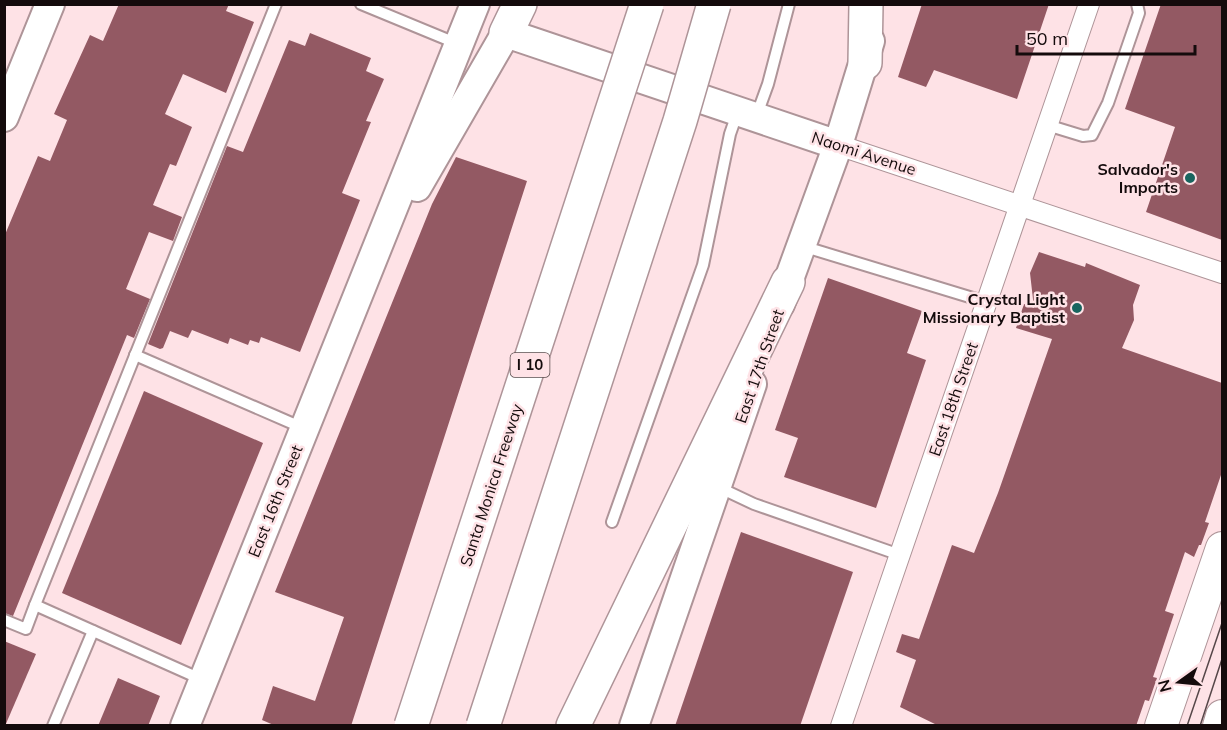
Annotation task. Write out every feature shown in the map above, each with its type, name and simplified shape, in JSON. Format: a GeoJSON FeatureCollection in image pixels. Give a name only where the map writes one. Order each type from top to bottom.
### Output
{"type":"FeatureCollection","features":[{"type":"Feature","properties":{"kind":"highway","name":"Santa Monica Freeway"},"geometry":{"type":"LineString","coordinates":[[411,726],[647,4]]}},
{"type":"Feature","properties":{"kind":"highway"},"geometry":{"type":"LineString","coordinates":[[483,726],[680,121],[714,4]]}},
{"type":"Feature","properties":{"kind":"highway"},"geometry":{"type":"LineString","coordinates":[[865,63],[866,4]]}},
{"type":"Feature","properties":{"kind":"highway"},"geometry":{"type":"LineString","coordinates":[[573,726],[788,282]]}},
{"type":"Feature","properties":{"kind":"main road"},"geometry":{"type":"LineString","coordinates":[[4,117],[50,4]]}},
{"type":"Feature","properties":{"kind":"main road","name":"East 16th Street"},"geometry":{"type":"LineString","coordinates":[[185,726],[475,4]]}},
{"type":"Feature","properties":{"kind":"main road","name":"East 17th Street"},"geometry":{"type":"LineString","coordinates":[[634,726],[716,486],[838,145],[865,63],[878,4]]}},
{"type":"Feature","properties":{"kind":"main road","name":"East 16th Street"},"geometry":{"type":"LineString","coordinates":[[366,277],[513,19]]}},
{"type":"Feature","properties":{"kind":"main road","name":"Naomi Avenue"},"geometry":{"type":"LineString","coordinates":[[513,19],[747,114],[838,145]]}},
{"type":"Feature","properties":{"kind":"main road"},"geometry":{"type":"LineString","coordinates":[[1161,726],[1222,548]]}},
{"type":"Feature","properties":{"kind":"main road"},"geometry":{"type":"LineString","coordinates":[[1219,726],[1222,716]]}},
{"type":"Feature","properties":{"kind":"street","name":"East 18th Street"},"geometry":{"type":"LineString","coordinates":[[841,726],[1089,4]]}},
{"type":"Feature","properties":{"kind":"street","name":"Naomi Avenue"},"geometry":{"type":"LineString","coordinates":[[838,145],[1222,273]]}},
{"type":"Feature","properties":{"kind":"lane"},"geometry":{"type":"LineString","coordinates":[[4,620],[26,629],[276,4]]}},
{"type":"Feature","properties":{"kind":"lane"},"geometry":{"type":"LineString","coordinates":[[361,4],[459,44]]}},
{"type":"Feature","properties":{"kind":"lane"},"geometry":{"type":"LineString","coordinates":[[612,522],[703,265],[730,134],[768,84],[789,4]]}},
{"type":"Feature","properties":{"kind":"lane"},"geometry":{"type":"LineString","coordinates":[[1047,125],[1083,136],[1092,135],[1108,103],[1138,9]]}},
{"type":"Feature","properties":{"kind":"lane"},"geometry":{"type":"LineString","coordinates":[[801,246],[986,302]]}},
{"type":"Feature","properties":{"kind":"lane"},"geometry":{"type":"LineString","coordinates":[[135,355],[305,428]]}},
{"type":"Feature","properties":{"kind":"lane"},"geometry":{"type":"LineString","coordinates":[[716,486],[754,504],[900,555]]}},
{"type":"Feature","properties":{"kind":"lane"},"geometry":{"type":"LineString","coordinates":[[35,605],[204,680]]}},
{"type":"Feature","properties":{"kind":"lane"},"geometry":{"type":"LineString","coordinates":[[52,726],[93,630]]}},
{"type":"Feature","properties":{"kind":"building"},"geometry":{"type":"Polygon","coordinates":[[[119,4],[229,4],[226,11],[254,22],[226,93],[183,74],[165,114],[192,127],[176,166],[170,164],[153,205],[182,217],[173,241],[149,232],[126,289],[150,299],[134,338],[127,335],[13,616],[4,613],[4,237],[38,156],[50,161],[67,120],[54,114],[90,35],[103,41],[119,4]]]}},
{"type":"Feature","properties":{"kind":"building"},"geometry":{"type":"Polygon","coordinates":[[[922,4],[1049,4],[1017,99],[934,70],[926,87],[898,77],[922,4]]]}},
{"type":"Feature","properties":{"kind":"building","name":"Salvador's Imports"},"geometry":{"type":"Polygon","coordinates":[[[1161,4],[1222,4],[1222,240],[1146,212],[1175,127],[1125,109],[1161,4]]]}},
{"type":"Feature","properties":{"kind":"building"},"geometry":{"type":"Polygon","coordinates":[[[310,33],[371,58],[366,71],[384,79],[366,121],[371,122],[342,193],[360,200],[300,352],[261,337],[259,343],[250,340],[248,345],[230,338],[228,344],[192,330],[188,338],[170,331],[163,348],[160,349],[148,344],[227,146],[243,152],[289,40],[305,46],[310,33]]]}},
{"type":"Feature","properties":{"kind":"building"},"geometry":{"type":"Polygon","coordinates":[[[456,157],[527,181],[351,726],[276,726],[262,720],[273,686],[315,701],[344,617],[275,592],[432,204],[456,157]]]}},
{"type":"Feature","properties":{"kind":"building"},"geometry":{"type":"Polygon","coordinates":[[[1039,252],[1085,267],[1086,263],[1140,285],[1133,305],[1134,320],[1122,348],[1222,383],[1222,472],[1205,522],[1209,523],[1201,545],[1194,557],[1185,552],[1165,611],[1174,614],[1153,677],[1157,678],[1149,701],[1145,700],[1136,726],[939,726],[900,707],[916,660],[896,652],[902,634],[919,639],[952,545],[974,553],[998,493],[1052,339],[1016,328],[1024,304],[1034,308],[1030,273],[1039,252]]]}},
{"type":"Feature","properties":{"kind":"building"},"geometry":{"type":"Polygon","coordinates":[[[828,278],[922,311],[907,353],[926,360],[876,508],[784,477],[798,438],[775,430],[828,278]]]}},
{"type":"Feature","properties":{"kind":"building"},"geometry":{"type":"Polygon","coordinates":[[[144,391],[263,443],[181,645],[62,593],[144,391]]]}},
{"type":"Feature","properties":{"kind":"building"},"geometry":{"type":"Polygon","coordinates":[[[741,532],[853,572],[800,726],[675,726],[741,532]]]}},
{"type":"Feature","properties":{"kind":"building"},"geometry":{"type":"Polygon","coordinates":[[[4,641],[36,654],[5,726],[4,726],[4,641]]]}},
{"type":"Feature","properties":{"kind":"building"},"geometry":{"type":"Polygon","coordinates":[[[118,678],[160,696],[148,726],[98,726],[118,678]]]}},
{"type":"Feature","properties":{"kind":"tram line"},"geometry":{"type":"LineString","coordinates":[[1187,726],[1222,623]]}},
{"type":"Feature","properties":{"kind":"tram line"},"geometry":{"type":"LineString","coordinates":[[1200,726],[1222,659]]}},
{"type":"Feature","properties":{"kind":"place","name":"Salvador's Imports"},"geometry":{"type":"Point","coordinates":[1190,178]}},
{"type":"Feature","properties":{"kind":"place","name":"Crystal Light Missionary Baptist"},"geometry":{"type":"Point","coordinates":[1077,308]}}]}
